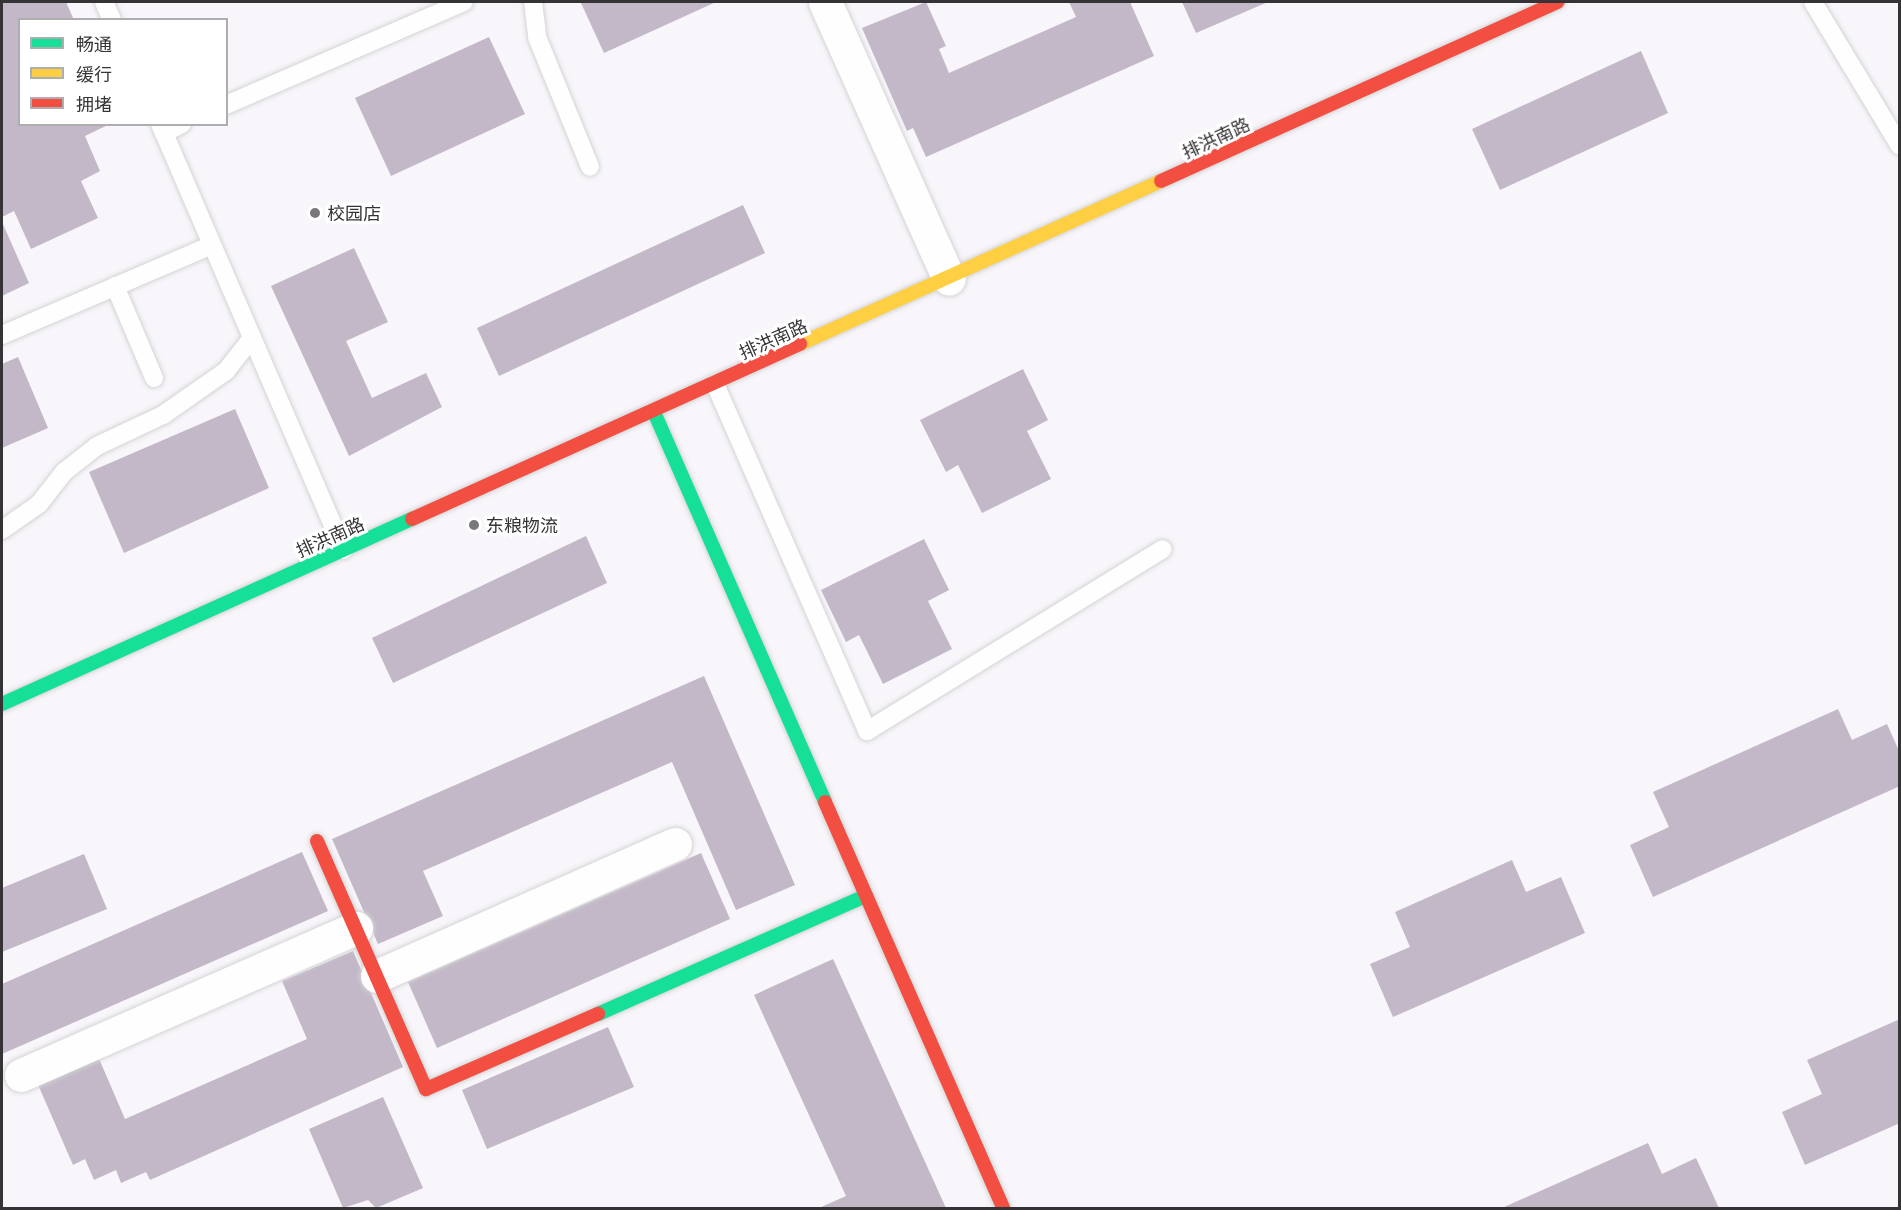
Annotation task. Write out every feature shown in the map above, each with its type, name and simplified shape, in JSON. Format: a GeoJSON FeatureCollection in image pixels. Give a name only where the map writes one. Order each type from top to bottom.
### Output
{"type":"FeatureCollection","features":[{"type":"Feature","properties":{"kind":"street"},"geometry":{"type":"LineString","coordinates":[[825,2],[949,279]]}},
{"type":"Feature","properties":{"kind":"street","name":"排洪南路"},"geometry":{"type":"LineString","coordinates":[[2,704],[949,279],[1558,2]]}},
{"type":"Feature","properties":{"kind":"street"},"geometry":{"type":"LineString","coordinates":[[654,412],[1003,1209]]}},
{"type":"Feature","properties":{"kind":"street"},"geometry":{"type":"LineString","coordinates":[[318,841],[426,1089],[866,896]]}},
{"type":"Feature","properties":{"kind":"street"},"geometry":{"type":"LineString","coordinates":[[377,976],[675,844]]}},
{"type":"Feature","properties":{"kind":"street"},"geometry":{"type":"LineString","coordinates":[[21,1075],[356,928]]}},
{"type":"Feature","properties":{"kind":"lane"},"geometry":{"type":"LineString","coordinates":[[104,2],[111,18]]}},
{"type":"Feature","properties":{"kind":"lane"},"geometry":{"type":"LineString","coordinates":[[228,104],[464,2]]}},
{"type":"Feature","properties":{"kind":"lane"},"geometry":{"type":"LineString","coordinates":[[533,2],[537,37],[590,167]]}},
{"type":"Feature","properties":{"kind":"lane"},"geometry":{"type":"LineString","coordinates":[[1814,2],[1899,147]]}},
{"type":"Feature","properties":{"kind":"lane"},"geometry":{"type":"LineString","coordinates":[[162,129],[344,550]]}},
{"type":"Feature","properties":{"kind":"lane"},"geometry":{"type":"LineString","coordinates":[[2,334],[212,245]]}},
{"type":"Feature","properties":{"kind":"lane"},"geometry":{"type":"LineString","coordinates":[[115,286],[154,378]]}},
{"type":"Feature","properties":{"kind":"lane"},"geometry":{"type":"LineString","coordinates":[[2,530],[39,504],[64,472],[97,446],[163,415],[226,371],[252,338]]}},
{"type":"Feature","properties":{"kind":"lane"},"geometry":{"type":"LineString","coordinates":[[715,384],[867,731],[1163,549]]}},
{"type":"Feature","properties":{"kind":"building"},"geometry":{"type":"Polygon","coordinates":[[[2,2],[66,2],[73,18],[18,18],[18,126],[106,126],[85,136],[100,171],[81,181],[98,218],[31,249],[14,211],[2,217],[2,2]]]}},
{"type":"Feature","properties":{"kind":"building"},"geometry":{"type":"Polygon","coordinates":[[[716,2],[604,53],[581,3],[716,2]]]}},
{"type":"Feature","properties":{"kind":"building"},"geometry":{"type":"Polygon","coordinates":[[[926,2],[946,46],[939,49],[949,73],[1076,17],[1069,2],[1130,2],[1154,56],[926,157],[913,128],[907,131],[862,28],[926,2]]]}},
{"type":"Feature","properties":{"kind":"building"},"geometry":{"type":"Polygon","coordinates":[[[1182,2],[1268,2],[1196,33],[1182,2]]]}},
{"type":"Feature","properties":{"kind":"building"},"geometry":{"type":"Polygon","coordinates":[[[489,37],[525,114],[391,176],[355,98],[489,37]]]}},
{"type":"Feature","properties":{"kind":"building"},"geometry":{"type":"Polygon","coordinates":[[[1641,51],[1668,113],[1500,190],[1472,129],[1641,51]]]}},
{"type":"Feature","properties":{"kind":"building"},"geometry":{"type":"Polygon","coordinates":[[[743,205],[765,253],[499,376],[477,328],[743,205]]]}},
{"type":"Feature","properties":{"kind":"building"},"geometry":{"type":"Polygon","coordinates":[[[2,222],[29,283],[2,296],[2,222]]]}},
{"type":"Feature","properties":{"kind":"building"},"geometry":{"type":"Polygon","coordinates":[[[354,248],[388,322],[346,341],[372,398],[426,373],[442,407],[349,456],[271,286],[354,248]]]}},
{"type":"Feature","properties":{"kind":"building"},"geometry":{"type":"Polygon","coordinates":[[[18,357],[48,428],[2,448],[2,364],[18,357]]]}},
{"type":"Feature","properties":{"kind":"building"},"geometry":{"type":"Polygon","coordinates":[[[1023,369],[1048,420],[1027,431],[1051,479],[982,513],[958,465],[946,472],[920,420],[1023,369]]]}},
{"type":"Feature","properties":{"kind":"building"},"geometry":{"type":"Polygon","coordinates":[[[235,409],[269,488],[124,553],[89,472],[235,409]]]}},
{"type":"Feature","properties":{"kind":"building"},"geometry":{"type":"Polygon","coordinates":[[[586,536],[607,583],[393,683],[372,638],[586,536]]]}},
{"type":"Feature","properties":{"kind":"building"},"geometry":{"type":"Polygon","coordinates":[[[924,539],[949,590],[928,601],[952,649],[883,684],[859,635],[846,642],[821,590],[924,539]]]}},
{"type":"Feature","properties":{"kind":"building"},"geometry":{"type":"Polygon","coordinates":[[[704,676],[795,885],[736,910],[672,762],[423,871],[443,916],[378,944],[332,839],[704,676]]]}},
{"type":"Feature","properties":{"kind":"building"},"geometry":{"type":"Polygon","coordinates":[[[1838,709],[1852,740],[1887,724],[1900,753],[1900,786],[1653,897],[1630,845],[1669,827],[1653,792],[1838,709]]]}},
{"type":"Feature","properties":{"kind":"building"},"geometry":{"type":"Polygon","coordinates":[[[302,852],[328,911],[2,1054],[2,984],[302,852]]]}},
{"type":"Feature","properties":{"kind":"building"},"geometry":{"type":"Polygon","coordinates":[[[701,853],[730,919],[437,1048],[408,982],[701,853]]]}},
{"type":"Feature","properties":{"kind":"building"},"geometry":{"type":"Polygon","coordinates":[[[84,854],[107,909],[2,952],[2,888],[84,854]]]}},
{"type":"Feature","properties":{"kind":"building"},"geometry":{"type":"Polygon","coordinates":[[[1512,860],[1526,892],[1561,877],[1585,933],[1393,1017],[1370,964],[1410,947],[1395,912],[1512,860]]]}},
{"type":"Feature","properties":{"kind":"building"},"geometry":{"type":"Polygon","coordinates":[[[353,951],[403,1067],[150,1180],[146,1172],[121,1183],[116,1170],[94,1180],[85,1159],[73,1165],[36,1080],[97,1054],[125,1119],[307,1039],[282,981],[353,951]]]}},
{"type":"Feature","properties":{"kind":"building"},"geometry":{"type":"Polygon","coordinates":[[[833,959],[946,1208],[819,1208],[846,1196],[754,995],[833,959]]]}},
{"type":"Feature","properties":{"kind":"building"},"geometry":{"type":"Polygon","coordinates":[[[1900,1019],[1900,1123],[1805,1165],[1782,1112],[1822,1094],[1807,1060],[1900,1019]]]}},
{"type":"Feature","properties":{"kind":"building"},"geometry":{"type":"Polygon","coordinates":[[[608,1027],[634,1087],[487,1149],[462,1090],[608,1027]]]}},
{"type":"Feature","properties":{"kind":"building"},"geometry":{"type":"Polygon","coordinates":[[[383,1097],[423,1188],[376,1208],[368,1200],[343,1208],[309,1129],[383,1097]]]}},
{"type":"Feature","properties":{"kind":"building"},"geometry":{"type":"Polygon","coordinates":[[[1648,1143],[1662,1174],[1696,1158],[1719,1208],[1502,1208],[1648,1143]]]}},
{"type":"Feature","properties":{"kind":"traffic: fast"},"geometry":{"type":"LineString","coordinates":[[654,412],[825,802]]}},
{"type":"Feature","properties":{"kind":"traffic: fast"},"geometry":{"type":"LineString","coordinates":[[2,704],[412,519]]}},
{"type":"Feature","properties":{"kind":"traffic: fast"},"geometry":{"type":"LineString","coordinates":[[598,1014],[866,896]]}},
{"type":"Feature","properties":{"kind":"traffic: slow"},"geometry":{"type":"LineString","coordinates":[[800,344],[1161,181]]}},
{"type":"Feature","properties":{"kind":"traffic: jam"},"geometry":{"type":"LineString","coordinates":[[1161,181],[1558,2]]}},
{"type":"Feature","properties":{"kind":"traffic: jam"},"geometry":{"type":"LineString","coordinates":[[412,519],[800,344]]}},
{"type":"Feature","properties":{"kind":"traffic: jam"},"geometry":{"type":"LineString","coordinates":[[825,802],[1003,1208]]}},
{"type":"Feature","properties":{"kind":"traffic: jam"},"geometry":{"type":"LineString","coordinates":[[317,841],[426,1089],[598,1014]]}},
{"type":"Feature","properties":{"kind":"place","name":"校园店"},"geometry":{"type":"Point","coordinates":[315,213]}},
{"type":"Feature","properties":{"kind":"place","name":"东粮物流"},"geometry":{"type":"Point","coordinates":[474,525]}}]}
